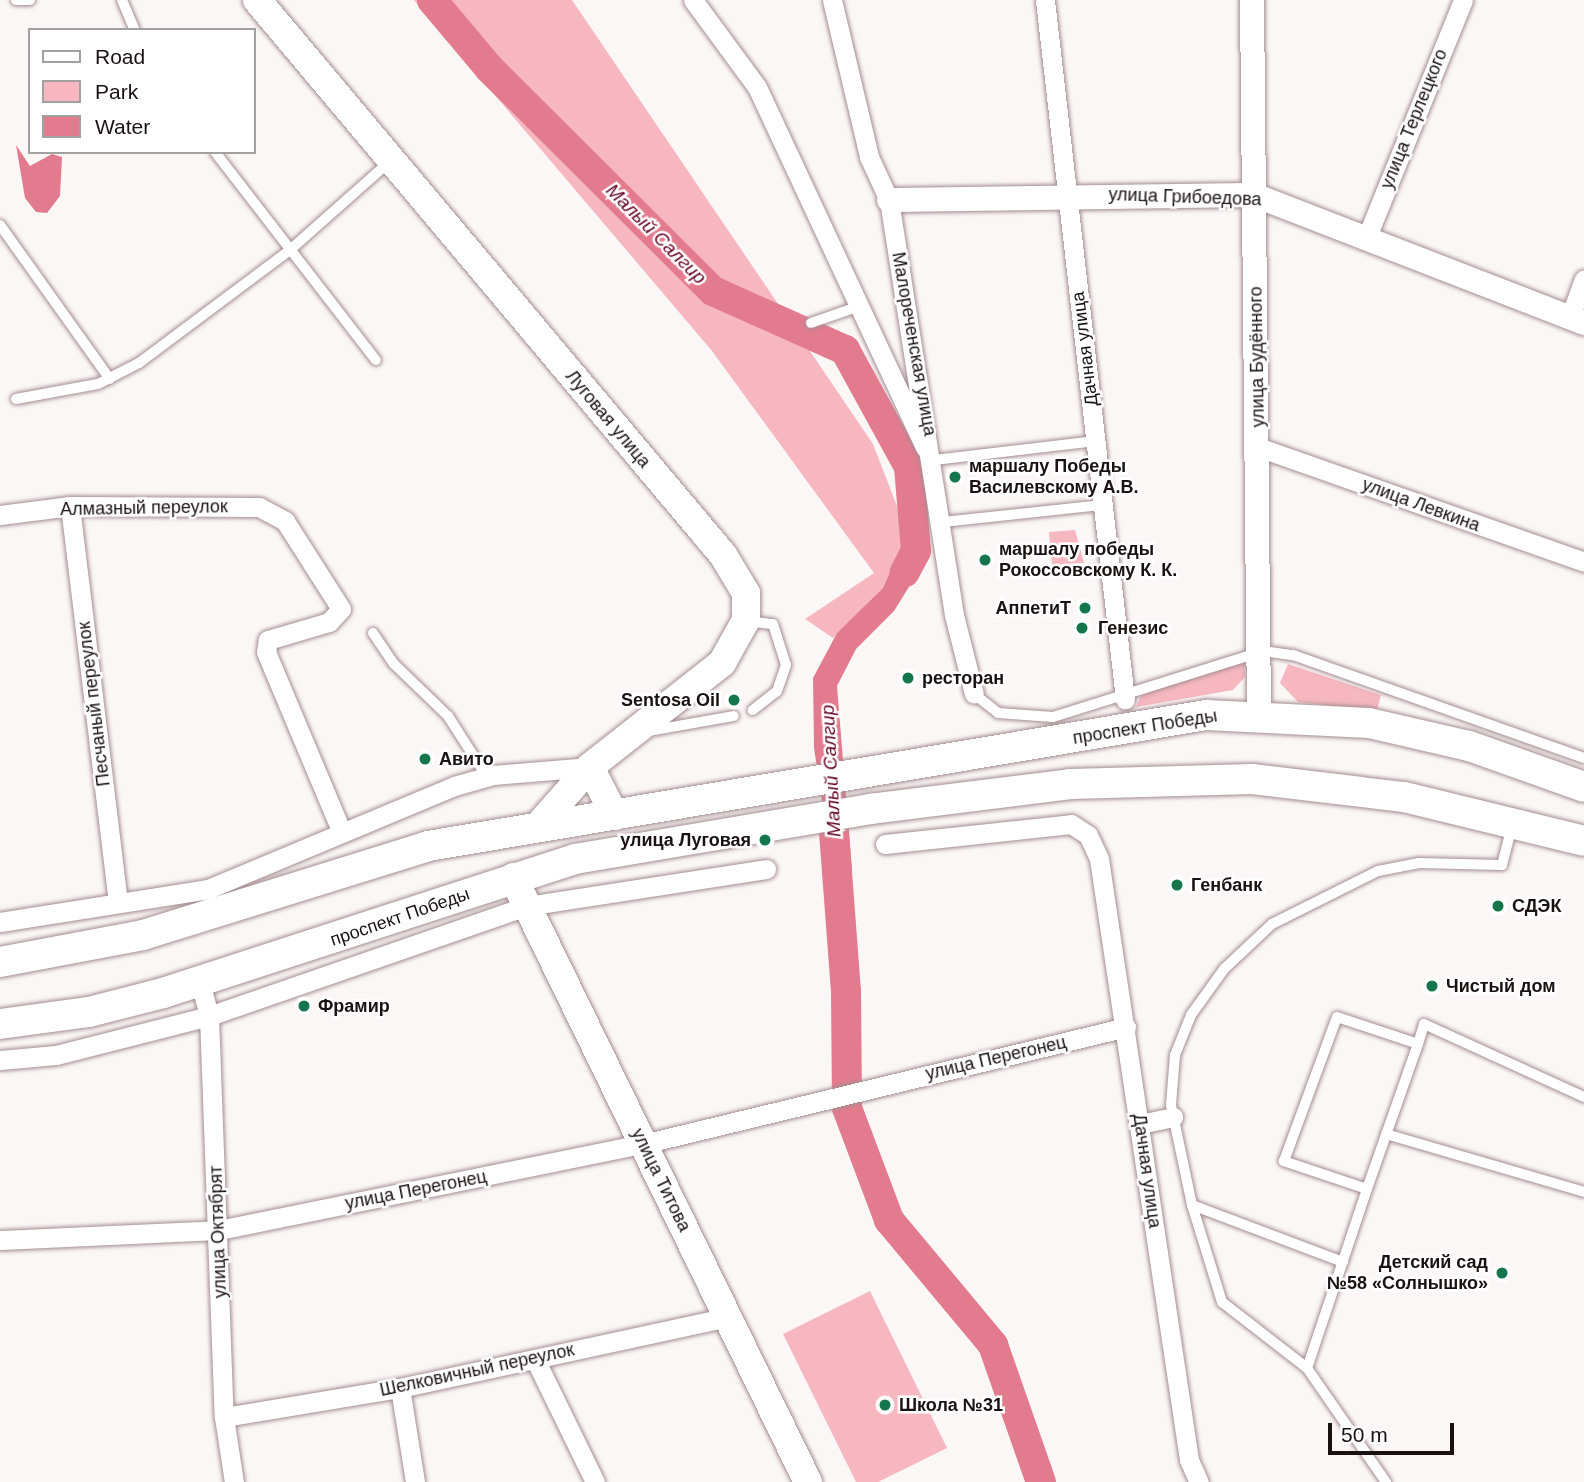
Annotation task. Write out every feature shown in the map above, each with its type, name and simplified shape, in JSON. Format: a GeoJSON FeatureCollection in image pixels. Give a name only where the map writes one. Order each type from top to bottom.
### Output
{"type":"FeatureCollection","features":[{"type":"Feature","properties":{"kind":"main road","name":"Луговая улица"},"geometry":{"type":"LineString","coordinates":[[257,0],[388,163],[723,555],[746,593],[746,620]]}},
{"type":"Feature","properties":{"kind":"main road"},"geometry":{"type":"LineString","coordinates":[[538,827],[590,767],[722,663],[746,620]]}},
{"type":"Feature","properties":{"kind":"main road","name":"проспект Победы"},"geometry":{"type":"LineString","coordinates":[[615,816],[1169,719],[1259,713],[1418,733],[1584,787]]}},
{"type":"Feature","properties":{"kind":"main road"},"geometry":{"type":"LineString","coordinates":[[0,962],[143,935],[365,862],[538,827],[615,816],[590,767]]}},
{"type":"Feature","properties":{"kind":"main road","name":"проспект Победы"},"geometry":{"type":"LineString","coordinates":[[0,1024],[89,1012],[200,982],[513,877],[575,859],[870,809],[1070,784],[1252,779],[1404,797],[1513,822]]}},
{"type":"Feature","properties":{"kind":"main road"},"geometry":{"type":"LineString","coordinates":[[1513,822],[1584,841]]}},
{"type":"Feature","properties":{"kind":"main road","name":"улица Титова"},"geometry":{"type":"LineString","coordinates":[[513,877],[808,1482]]}},
{"type":"Feature","properties":{"kind":"street"},"geometry":{"type":"LineString","coordinates":[[693,0],[757,87],[934,460]]}},
{"type":"Feature","properties":{"kind":"street","name":"Малореченская улица"},"geometry":{"type":"LineString","coordinates":[[832,0],[869,157],[889,200],[934,460],[954,615],[974,694]]}},
{"type":"Feature","properties":{"kind":"street","name":"Дачная улица"},"geometry":{"type":"LineString","coordinates":[[1045,0],[1125,699]]}},
{"type":"Feature","properties":{"kind":"street","name":"улица Будённого"},"geometry":{"type":"LineString","coordinates":[[1252,0],[1263,650],[1259,713]]}},
{"type":"Feature","properties":{"kind":"street","name":"улица Терлецкого"},"geometry":{"type":"LineString","coordinates":[[1366,239],[1463,0]]}},
{"type":"Feature","properties":{"kind":"street","name":"улица Грибоедова"},"geometry":{"type":"LineString","coordinates":[[889,200],[1068,194],[1254,195],[1577,320]]}},
{"type":"Feature","properties":{"kind":"street"},"geometry":{"type":"LineString","coordinates":[[1577,320],[1584,279]]}},
{"type":"Feature","properties":{"kind":"street","name":"улица Левкина"},"geometry":{"type":"LineString","coordinates":[[1258,447],[1584,562]]}},
{"type":"Feature","properties":{"kind":"street","name":"Алмазный переулок"},"geometry":{"type":"LineString","coordinates":[[0,515],[70,506],[259,507],[285,521],[341,609],[329,622],[268,640],[266,652],[342,833]]}},
{"type":"Feature","properties":{"kind":"street","name":"Песчаный переулок"},"geometry":{"type":"LineString","coordinates":[[70,506],[118,901]]}},
{"type":"Feature","properties":{"kind":"street"},"geometry":{"type":"LineString","coordinates":[[0,922],[118,901],[208,889],[487,777],[590,767]]}},
{"type":"Feature","properties":{"kind":"street","name":"Дачная улица"},"geometry":{"type":"LineString","coordinates":[[885,844],[1071,824],[1088,835],[1099,859],[1189,1460],[1199,1482]]}},
{"type":"Feature","properties":{"kind":"street"},"geometry":{"type":"LineString","coordinates":[[0,1060],[56,1055],[209,1016],[527,906],[766,869]]}},
{"type":"Feature","properties":{"kind":"street","name":"улица Октябрят"},"geometry":{"type":"LineString","coordinates":[[200,982],[209,1016],[224,1417],[233,1482]]}},
{"type":"Feature","properties":{"kind":"street","name":"улица Перегонец"},"geometry":{"type":"LineString","coordinates":[[0,1240],[219,1230],[643,1144],[1126,1027]]}},
{"type":"Feature","properties":{"kind":"street"},"geometry":{"type":"LineString","coordinates":[[1140,1124],[1173,1118]]}},
{"type":"Feature","properties":{"kind":"street","name":"Шелковичный переулок"},"geometry":{"type":"LineString","coordinates":[[224,1417],[400,1388],[728,1317]]}},
{"type":"Feature","properties":{"kind":"street"},"geometry":{"type":"LineString","coordinates":[[535,1359],[595,1482]]}},
{"type":"Feature","properties":{"kind":"street"},"geometry":{"type":"LineString","coordinates":[[400,1388],[415,1482]]}},
{"type":"Feature","properties":{"kind":"lane"},"geometry":{"type":"LineString","coordinates":[[16,0],[30,0]]}},
{"type":"Feature","properties":{"kind":"lane"},"geometry":{"type":"LineString","coordinates":[[122,0],[134,28]]}},
{"type":"Feature","properties":{"kind":"lane"},"geometry":{"type":"LineString","coordinates":[[217,154],[376,360]]}},
{"type":"Feature","properties":{"kind":"lane"},"geometry":{"type":"LineString","coordinates":[[16,399],[110,379],[290,250],[388,163]]}},
{"type":"Feature","properties":{"kind":"lane"},"geometry":{"type":"LineString","coordinates":[[0,225],[110,379]]}},
{"type":"Feature","properties":{"kind":"lane"},"geometry":{"type":"LineString","coordinates":[[811,323],[861,306]]}},
{"type":"Feature","properties":{"kind":"lane"},"geometry":{"type":"LineString","coordinates":[[934,460],[1096,441]]}},
{"type":"Feature","properties":{"kind":"lane"},"geometry":{"type":"LineString","coordinates":[[943,522],[1103,505]]}},
{"type":"Feature","properties":{"kind":"lane"},"geometry":{"type":"LineString","coordinates":[[746,620],[774,624],[786,665],[777,691],[753,710]]}},
{"type":"Feature","properties":{"kind":"lane"},"geometry":{"type":"LineString","coordinates":[[373,634],[449,716],[487,777]]}},
{"type":"Feature","properties":{"kind":"lane"},"geometry":{"type":"LineString","coordinates":[[974,694],[999,713],[1053,717],[1125,699],[1263,650],[1293,655],[1584,758]]}},
{"type":"Feature","properties":{"kind":"lane"},"geometry":{"type":"LineString","coordinates":[[630,734],[734,716]]}},
{"type":"Feature","properties":{"kind":"lane"},"geometry":{"type":"LineString","coordinates":[[1386,1482],[1307,1368],[1222,1302],[1192,1205],[1173,1118],[1175,1055],[1192,1015],[1224,969],[1272,924],[1331,889],[1378,871],[1419,863],[1502,865],[1513,822]]}},
{"type":"Feature","properties":{"kind":"lane"},"geometry":{"type":"LineString","coordinates":[[1367,1189],[1284,1161],[1337,1017],[1418,1044]]}},
{"type":"Feature","properties":{"kind":"lane"},"geometry":{"type":"LineString","coordinates":[[1307,1368],[1424,1024],[1584,1097]]}},
{"type":"Feature","properties":{"kind":"lane"},"geometry":{"type":"LineString","coordinates":[[1386,1134],[1584,1192]]}},
{"type":"Feature","properties":{"kind":"lane"},"geometry":{"type":"LineString","coordinates":[[1192,1205],[1343,1262]]}},
{"type":"Feature","properties":{"kind":"green space"},"geometry":{"type":"Polygon","coordinates":[[[414,0],[572,0],[873,444],[907,532],[883,588],[833,638],[805,619],[874,573],[712,351],[414,0]]]}},
{"type":"Feature","properties":{"kind":"green space"},"geometry":{"type":"Polygon","coordinates":[[[1075,530],[1084,563],[1052,565],[1049,532],[1075,530]]]}},
{"type":"Feature","properties":{"kind":"green space"},"geometry":{"type":"Polygon","coordinates":[[[1235,659],[1244,661],[1245,677],[1233,690],[1136,707],[1141,696],[1235,659]]]}},
{"type":"Feature","properties":{"kind":"green space"},"geometry":{"type":"Polygon","coordinates":[[[1288,664],[1381,695],[1377,711],[1298,702],[1280,683],[1288,664]]]}},
{"type":"Feature","properties":{"kind":"green space"},"geometry":{"type":"Polygon","coordinates":[[[870,1291],[947,1448],[878,1482],[856,1482],[783,1334],[870,1291]]]}},
{"type":"Feature","properties":{"kind":"water"},"geometry":{"type":"Polygon","coordinates":[[[16,145],[30,166],[52,154],[62,157],[60,196],[47,213],[36,212],[25,198],[16,145]]]}},
{"type":"Feature","properties":{"kind":"water"},"geometry":{"type":"Polygon","coordinates":[[[907,532],[929,536],[922,566],[894,611],[856,649],[837,686],[852,871],[833,874],[814,748],[813,678],[837,633],[883,588],[907,532]]]}},
{"type":"Feature","properties":{"kind":"waterway","name":"Малый Салгир"},"geometry":{"type":"LineString","coordinates":[[432,0],[489,68],[713,291],[845,350],[909,467],[916,551],[905,572]]}},
{"type":"Feature","properties":{"kind":"waterway","name":"Малый Салгир"},"geometry":{"type":"LineString","coordinates":[[834,832],[846,991],[847,1108],[889,1220],[993,1345],[1041,1482]]}},
{"type":"Feature","properties":{"kind":"place","name":"маршалу Победы Василевскому А.В."},"geometry":{"type":"Point","coordinates":[955,477]}},
{"type":"Feature","properties":{"kind":"place","name":"маршалу победы Рокоссовскому К. К."},"geometry":{"type":"Point","coordinates":[985,560]}},
{"type":"Feature","properties":{"kind":"place","name":"АппетиТ"},"geometry":{"type":"Point","coordinates":[1085,608]}},
{"type":"Feature","properties":{"kind":"place","name":"Генезис"},"geometry":{"type":"Point","coordinates":[1082,628]}},
{"type":"Feature","properties":{"kind":"place","name":"ресторан"},"geometry":{"type":"Point","coordinates":[908,678]}},
{"type":"Feature","properties":{"kind":"place","name":"Sentosa Oil"},"geometry":{"type":"Point","coordinates":[734,700]}},
{"type":"Feature","properties":{"kind":"place","name":"Авито"},"geometry":{"type":"Point","coordinates":[425,759]}},
{"type":"Feature","properties":{"kind":"place","name":"улица Луговая"},"geometry":{"type":"Point","coordinates":[765,840]}},
{"type":"Feature","properties":{"kind":"place","name":"Генбанк"},"geometry":{"type":"Point","coordinates":[1177,885]}},
{"type":"Feature","properties":{"kind":"place","name":"СДЭК"},"geometry":{"type":"Point","coordinates":[1498,906]}},
{"type":"Feature","properties":{"kind":"place","name":"Чистый дом"},"geometry":{"type":"Point","coordinates":[1432,986]}},
{"type":"Feature","properties":{"kind":"place","name":"Фрамир"},"geometry":{"type":"Point","coordinates":[304,1006]}},
{"type":"Feature","properties":{"kind":"place","name":"Детский сад №58 «Солнышко»"},"geometry":{"type":"Point","coordinates":[1502,1273]}},
{"type":"Feature","properties":{"kind":"place","name":"Школа №31"},"geometry":{"type":"Point","coordinates":[885,1405]}}]}
